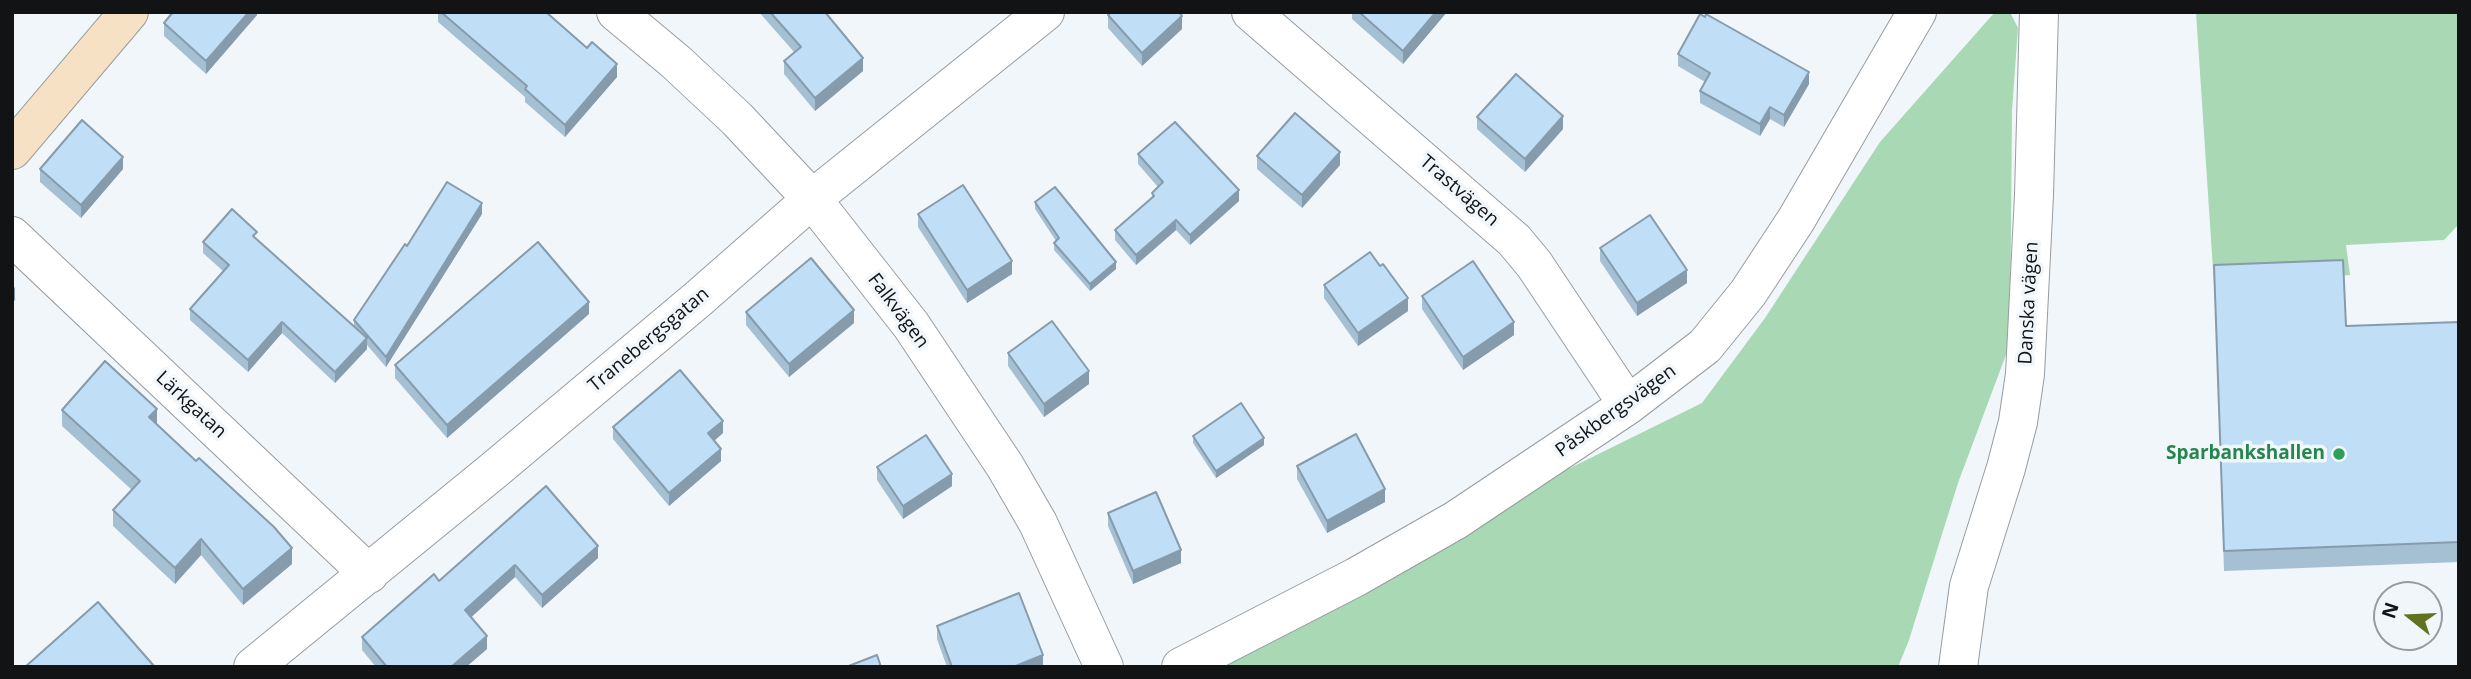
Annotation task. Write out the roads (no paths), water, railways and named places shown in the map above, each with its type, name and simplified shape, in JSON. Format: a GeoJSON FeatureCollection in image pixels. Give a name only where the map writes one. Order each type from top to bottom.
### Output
{"type":"FeatureCollection","features":[{"type":"Feature","properties":{"kind":"street"},"geometry":{"type":"LineString","coordinates":[[12,150],[129,12]]}},
{"type":"Feature","properties":{"kind":"street","name":"Falkvägen"},"geometry":{"type":"LineString","coordinates":[[616,12],[676,62],[727,110],[812,200],[911,325],[1005,466],[1054,555],[1104,667]]}},
{"type":"Feature","properties":{"kind":"street","name":"Tranebergsgatan"},"geometry":{"type":"LineString","coordinates":[[253,667],[369,574],[698,299],[812,200],[1045,12]]}},
{"type":"Feature","properties":{"kind":"street","name":"Trastvägen"},"geometry":{"type":"LineString","coordinates":[[1251,12],[1514,240],[1534,264],[1628,405]]}},
{"type":"Feature","properties":{"kind":"street","name":"Påskbergsvägen"},"geometry":{"type":"LineString","coordinates":[[1181,667],[1356,577],[1456,520],[1628,405],[1705,346],[1748,293],[1796,220],[1917,12]]}},
{"type":"Feature","properties":{"kind":"street","name":"Danska vägen"},"geometry":{"type":"LineString","coordinates":[[1958,667],[1969,586],[2006,468],[2018,422],[2025,374],[2034,209],[2039,12]]}},
{"type":"Feature","properties":{"kind":"street","name":"Lärkgatan"},"geometry":{"type":"LineString","coordinates":[[12,236],[369,574]]}},
{"type":"Feature","properties":{"kind":"street","name":"Danska vägen"},"geometry":{"type":"LineString","coordinates":[[1931,667],[1935,648],[1969,586]]}},
{"type":"Feature","properties":{"kind":"place","name":"Sparbankshallen"},"geometry":{"type":"Point","coordinates":[2339,454]}}]}
